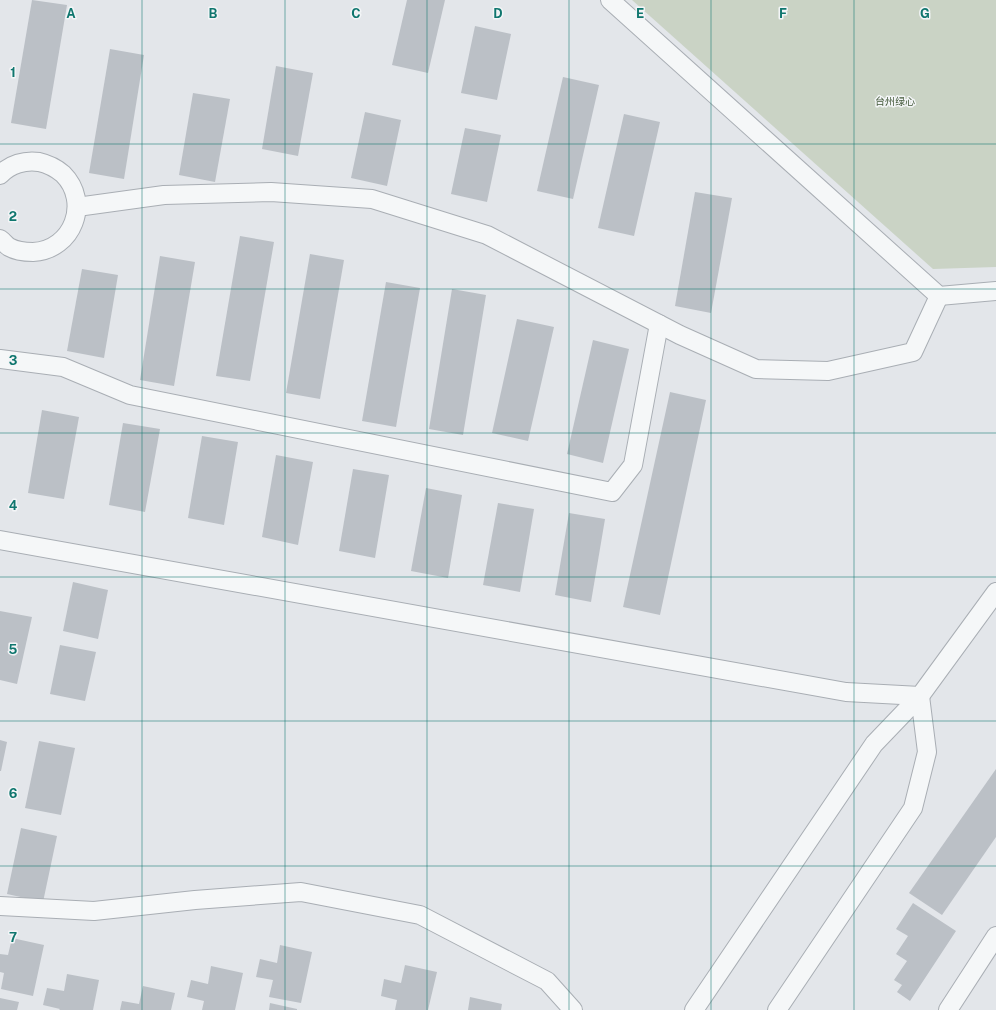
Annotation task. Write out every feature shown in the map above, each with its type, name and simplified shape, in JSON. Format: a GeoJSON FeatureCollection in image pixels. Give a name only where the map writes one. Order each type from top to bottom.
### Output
{"type":"FeatureCollection","features":[{"type":"Feature","properties":{"kind":"street"},"geometry":{"type":"LineString","coordinates":[[610,0],[938,296],[996,291]]}},
{"type":"Feature","properties":{"kind":"street"},"geometry":{"type":"LineString","coordinates":[[0,175],[16,164],[30,161],[45,163],[58,169],[68,180],[75,192],[77,207],[74,222],[67,236],[55,246],[41,252],[25,252],[10,247],[0,239]]}},
{"type":"Feature","properties":{"kind":"street"},"geometry":{"type":"LineString","coordinates":[[77,207],[164,195],[256,192],[372,199],[487,235],[680,335],[756,369],[828,371],[913,352],[938,296]]}},
{"type":"Feature","properties":{"kind":"street"},"geometry":{"type":"LineString","coordinates":[[0,359],[63,367],[130,395],[612,492],[633,464],[659,324]]}},
{"type":"Feature","properties":{"kind":"street"},"geometry":{"type":"LineString","coordinates":[[0,540],[846,692],[920,696]]}},
{"type":"Feature","properties":{"kind":"street"},"geometry":{"type":"LineString","coordinates":[[694,1010],[874,744],[920,696],[996,592]]}},
{"type":"Feature","properties":{"kind":"street"},"geometry":{"type":"LineString","coordinates":[[777,1010],[913,808],[927,752],[920,696]]}},
{"type":"Feature","properties":{"kind":"street"},"geometry":{"type":"LineString","coordinates":[[0,906],[94,911],[195,900],[301,892],[420,915],[547,981],[573,1010]]}},
{"type":"Feature","properties":{"kind":"street"},"geometry":{"type":"LineString","coordinates":[[948,1010],[996,936]]}},
{"type":"Feature","properties":{"kind":"green space","name":"台州绿心"},"geometry":{"type":"Polygon","coordinates":[[[632,0],[996,0],[996,267],[933,269],[632,0]]]}},
{"type":"Feature","properties":{"kind":"building"},"geometry":{"type":"Polygon","coordinates":[[[32,0],[67,5],[46,129],[11,123],[32,0]]]}},
{"type":"Feature","properties":{"kind":"building"},"geometry":{"type":"Polygon","coordinates":[[[407,0],[445,0],[428,73],[392,65],[407,0]]]}},
{"type":"Feature","properties":{"kind":"building"},"geometry":{"type":"Polygon","coordinates":[[[475,26],[511,34],[497,100],[461,93],[475,26]]]}},
{"type":"Feature","properties":{"kind":"building"},"geometry":{"type":"Polygon","coordinates":[[[110,49],[144,55],[124,179],[89,173],[110,49]]]}},
{"type":"Feature","properties":{"kind":"building"},"geometry":{"type":"Polygon","coordinates":[[[276,66],[313,73],[298,156],[262,149],[276,66]]]}},
{"type":"Feature","properties":{"kind":"building"},"geometry":{"type":"Polygon","coordinates":[[[563,77],[599,85],[573,199],[537,191],[563,77]]]}},
{"type":"Feature","properties":{"kind":"building"},"geometry":{"type":"Polygon","coordinates":[[[193,93],[230,99],[215,182],[179,175],[193,93]]]}},
{"type":"Feature","properties":{"kind":"building"},"geometry":{"type":"Polygon","coordinates":[[[365,112],[401,120],[387,186],[351,178],[365,112]]]}},
{"type":"Feature","properties":{"kind":"building"},"geometry":{"type":"Polygon","coordinates":[[[624,114],[660,122],[634,236],[598,228],[624,114]]]}},
{"type":"Feature","properties":{"kind":"building"},"geometry":{"type":"Polygon","coordinates":[[[465,128],[501,135],[487,202],[451,194],[465,128]]]}},
{"type":"Feature","properties":{"kind":"building"},"geometry":{"type":"Polygon","coordinates":[[[695,192],[732,198],[711,313],[675,306],[695,192]]]}},
{"type":"Feature","properties":{"kind":"building"},"geometry":{"type":"Polygon","coordinates":[[[240,236],[274,242],[250,381],[216,376],[240,236]]]}},
{"type":"Feature","properties":{"kind":"building"},"geometry":{"type":"Polygon","coordinates":[[[310,254],[344,260],[320,399],[286,393],[310,254]]]}},
{"type":"Feature","properties":{"kind":"building"},"geometry":{"type":"Polygon","coordinates":[[[160,256],[195,262],[174,386],[140,380],[160,256]]]}},
{"type":"Feature","properties":{"kind":"building"},"geometry":{"type":"Polygon","coordinates":[[[82,269],[118,275],[104,358],[67,351],[82,269]]]}},
{"type":"Feature","properties":{"kind":"building"},"geometry":{"type":"Polygon","coordinates":[[[386,282],[420,288],[396,427],[362,421],[386,282]]]}},
{"type":"Feature","properties":{"kind":"building"},"geometry":{"type":"Polygon","coordinates":[[[452,289],[486,295],[463,435],[429,429],[452,289]]]}},
{"type":"Feature","properties":{"kind":"building"},"geometry":{"type":"Polygon","coordinates":[[[517,319],[554,327],[528,441],[492,433],[517,319]]]}},
{"type":"Feature","properties":{"kind":"building"},"geometry":{"type":"Polygon","coordinates":[[[593,340],[629,349],[603,463],[567,454],[593,340]]]}},
{"type":"Feature","properties":{"kind":"building"},"geometry":{"type":"Polygon","coordinates":[[[670,392],[706,400],[660,615],[623,607],[670,392]]]}},
{"type":"Feature","properties":{"kind":"building"},"geometry":{"type":"Polygon","coordinates":[[[42,410],[79,417],[64,499],[28,493],[42,410]]]}},
{"type":"Feature","properties":{"kind":"building"},"geometry":{"type":"Polygon","coordinates":[[[123,423],[160,429],[145,512],[109,505],[123,423]]]}},
{"type":"Feature","properties":{"kind":"building"},"geometry":{"type":"Polygon","coordinates":[[[202,436],[238,442],[224,525],[188,518],[202,436]]]}},
{"type":"Feature","properties":{"kind":"building"},"geometry":{"type":"Polygon","coordinates":[[[276,455],[313,462],[298,545],[262,537],[276,455]]]}},
{"type":"Feature","properties":{"kind":"building"},"geometry":{"type":"Polygon","coordinates":[[[353,469],[389,475],[375,558],[339,551],[353,469]]]}},
{"type":"Feature","properties":{"kind":"building"},"geometry":{"type":"Polygon","coordinates":[[[426,488],[462,495],[448,578],[411,571],[426,488]]]}},
{"type":"Feature","properties":{"kind":"building"},"geometry":{"type":"Polygon","coordinates":[[[498,503],[534,509],[520,592],[483,585],[498,503]]]}},
{"type":"Feature","properties":{"kind":"building"},"geometry":{"type":"Polygon","coordinates":[[[569,513],[605,519],[591,602],[555,595],[569,513]]]}},
{"type":"Feature","properties":{"kind":"building"},"geometry":{"type":"Polygon","coordinates":[[[73,582],[108,590],[98,639],[63,631],[73,582]]]}},
{"type":"Feature","properties":{"kind":"building"},"geometry":{"type":"Polygon","coordinates":[[[0,611],[32,617],[17,684],[0,680],[0,611]]]}},
{"type":"Feature","properties":{"kind":"building"},"geometry":{"type":"Polygon","coordinates":[[[60,645],[96,652],[85,701],[50,694],[60,645]]]}},
{"type":"Feature","properties":{"kind":"building"},"geometry":{"type":"Polygon","coordinates":[[[0,740],[7,742],[1,771],[0,771],[0,740]]]}},
{"type":"Feature","properties":{"kind":"building"},"geometry":{"type":"Polygon","coordinates":[[[39,741],[75,748],[61,815],[25,808],[39,741]]]}},
{"type":"Feature","properties":{"kind":"building"},"geometry":{"type":"Polygon","coordinates":[[[996,769],[996,837],[942,915],[909,893],[996,769]]]}},
{"type":"Feature","properties":{"kind":"building"},"geometry":{"type":"Polygon","coordinates":[[[21,828],[57,836],[43,902],[7,894],[21,828]]]}},
{"type":"Feature","properties":{"kind":"building"},"geometry":{"type":"Polygon","coordinates":[[[913,903],[956,931],[910,1001],[897,992],[902,985],[894,980],[907,961],[896,954],[908,936],[896,929],[913,903]]]}},
{"type":"Feature","properties":{"kind":"building"},"geometry":{"type":"Polygon","coordinates":[[[12,938],[44,945],[33,996],[1,989],[4,973],[0,972],[0,954],[8,955],[12,938]]]}},
{"type":"Feature","properties":{"kind":"building"},"geometry":{"type":"Polygon","coordinates":[[[280,945],[312,952],[301,1003],[269,997],[273,980],[256,977],[260,959],[277,963],[280,945]]]}},
{"type":"Feature","properties":{"kind":"building"},"geometry":{"type":"Polygon","coordinates":[[[405,965],[437,972],[428,1010],[395,1010],[397,1000],[381,996],[384,979],[401,983],[405,965]]]}},
{"type":"Feature","properties":{"kind":"building"},"geometry":{"type":"Polygon","coordinates":[[[211,966],[243,973],[235,1010],[202,1010],[204,1001],[187,997],[191,980],[208,984],[211,966]]]}},
{"type":"Feature","properties":{"kind":"building"},"geometry":{"type":"Polygon","coordinates":[[[67,974],[99,980],[93,1010],[59,1010],[60,1009],[43,1005],[47,988],[64,991],[67,974]]]}},
{"type":"Feature","properties":{"kind":"building"},"geometry":{"type":"Polygon","coordinates":[[[143,986],[175,993],[171,1010],[120,1010],[122,1001],[139,1004],[143,986]]]}},
{"type":"Feature","properties":{"kind":"building"},"geometry":{"type":"Polygon","coordinates":[[[470,997],[502,1004],[501,1010],[468,1010],[470,997]]]}},
{"type":"Feature","properties":{"kind":"building"},"geometry":{"type":"Polygon","coordinates":[[[0,998],[19,1002],[17,1010],[0,1010],[0,998]]]}},
{"type":"Feature","properties":{"kind":"building"},"geometry":{"type":"Polygon","coordinates":[[[270,1003],[297,1009],[297,1010],[269,1010],[270,1003]]]}}]}
